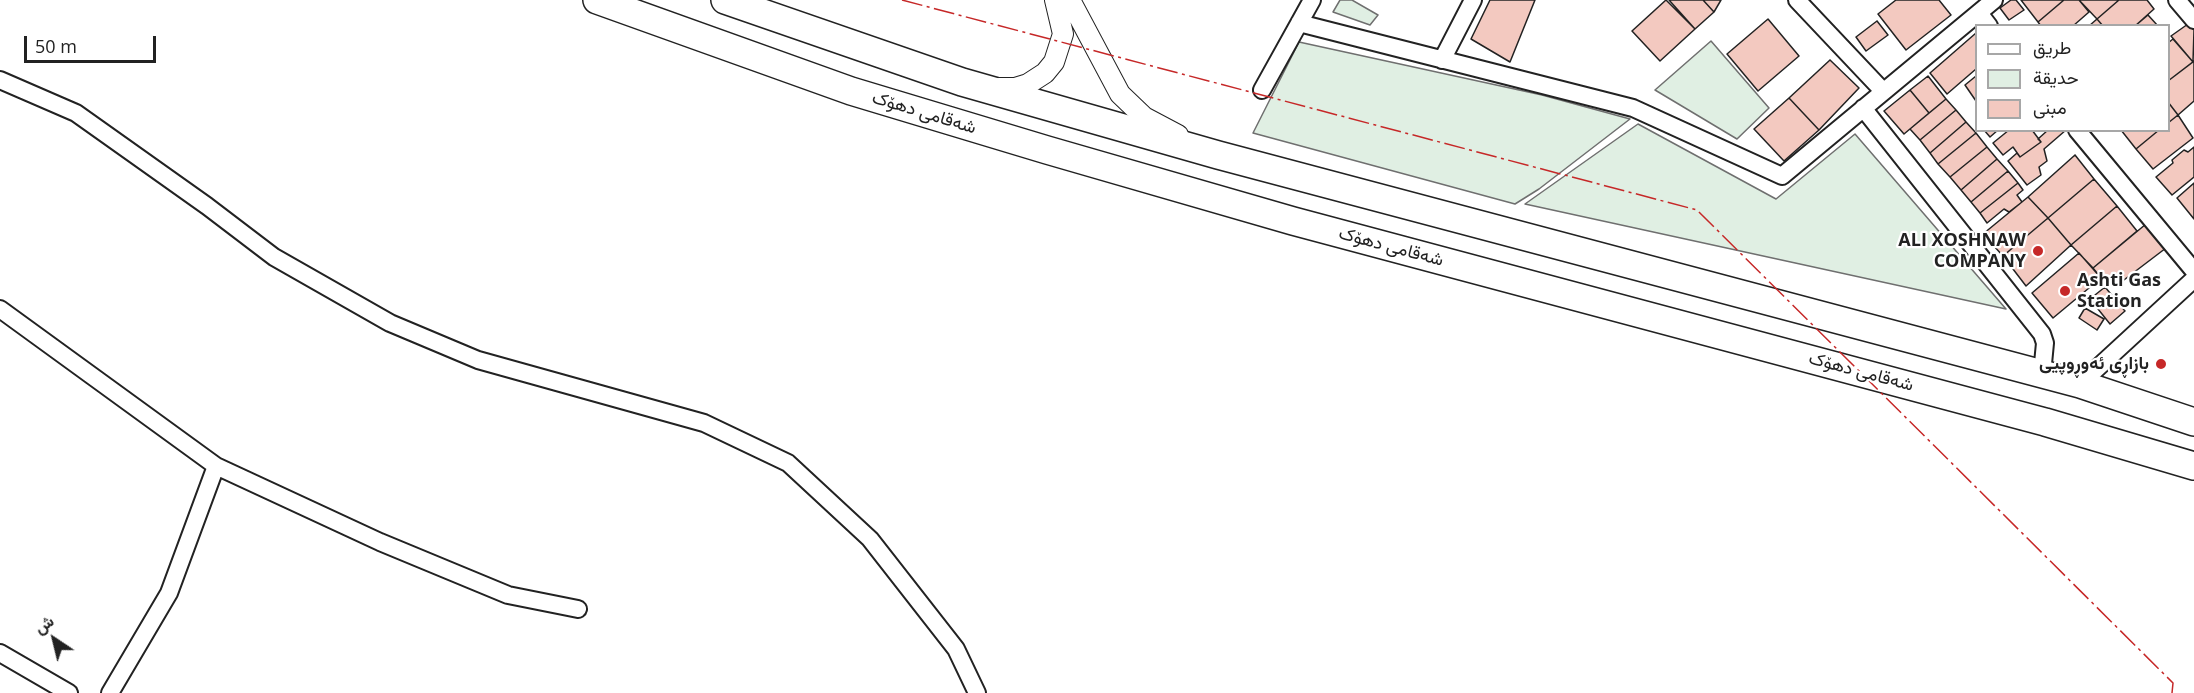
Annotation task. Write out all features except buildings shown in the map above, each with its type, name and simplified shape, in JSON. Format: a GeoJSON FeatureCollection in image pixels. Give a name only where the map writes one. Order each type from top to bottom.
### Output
{"type":"FeatureCollection","features":[{"type":"Feature","properties":{"kind":"highway","name":"شەقامی دهۆک"},"geometry":{"type":"LineString","coordinates":[[597,0],[851,91],[1047,150],[1293,221],[1959,399],[2194,466]]}},
{"type":"Feature","properties":{"kind":"highway"},"geometry":{"type":"LineString","coordinates":[[725,0],[962,82],[1218,155],[1970,357],[2080,384],[2194,422]]}},
{"type":"Feature","properties":{"kind":"highway"},"geometry":{"type":"LineString","coordinates":[[1959,399],[1970,357]]}},
{"type":"Feature","properties":{"kind":"street"},"geometry":{"type":"LineString","coordinates":[[962,82],[1015,88],[1028,84],[1045,73],[1054,62],[1061,46],[1062,22],[1055,0]]}},
{"type":"Feature","properties":{"kind":"street"},"geometry":{"type":"LineString","coordinates":[[1070,0],[1111,80],[1131,106],[1151,121],[1218,155]]}},
{"type":"Feature","properties":{"kind":"street"},"geometry":{"type":"LineString","coordinates":[[1262,90],[1312,0]]}},
{"type":"Feature","properties":{"kind":"street"},"geometry":{"type":"LineString","coordinates":[[1443,60],[1473,0]]}},
{"type":"Feature","properties":{"kind":"street"},"geometry":{"type":"LineString","coordinates":[[1797,0],[1883,91]]}},
{"type":"Feature","properties":{"kind":"street"},"geometry":{"type":"LineString","coordinates":[[1984,19],[1994,0]]}},
{"type":"Feature","properties":{"kind":"street"},"geometry":{"type":"LineString","coordinates":[[2177,0],[2194,20]]}},
{"type":"Feature","properties":{"kind":"street"},"geometry":{"type":"LineString","coordinates":[[1299,23],[1633,108],[1782,176],[1883,91],[1975,25]]}},
{"type":"Feature","properties":{"kind":"street"},"geometry":{"type":"LineString","coordinates":[[0,80],[76,113],[207,206],[274,257],[390,323],[477,360],[704,423],[788,463],[870,539],[956,649],[976,693]]}},
{"type":"Feature","properties":{"kind":"street"},"geometry":{"type":"LineString","coordinates":[[1863,108],[2042,334],[2045,343],[2042,375]]}},
{"type":"Feature","properties":{"kind":"street"},"geometry":{"type":"LineString","coordinates":[[2079,132],[2194,271]]}},
{"type":"Feature","properties":{"kind":"street"},"geometry":{"type":"LineString","coordinates":[[2080,384],[2194,279]]}},
{"type":"Feature","properties":{"kind":"street"},"geometry":{"type":"LineString","coordinates":[[0,309],[216,466],[380,542],[508,595],[578,609]]}},
{"type":"Feature","properties":{"kind":"street"},"geometry":{"type":"LineString","coordinates":[[110,693],[169,593],[216,466]]}},
{"type":"Feature","properties":{"kind":"street"},"geometry":{"type":"LineString","coordinates":[[0,653],[69,693]]}},
{"type":"Feature","properties":{"kind":"green space"},"geometry":{"type":"Polygon","coordinates":[[[1340,0],[1352,0],[1378,15],[1370,25],[1333,12],[1340,0]]]}},
{"type":"Feature","properties":{"kind":"green space"},"geometry":{"type":"Polygon","coordinates":[[[1711,41],[1769,108],[1737,139],[1655,90],[1711,41]]]}},
{"type":"Feature","properties":{"kind":"green space"},"geometry":{"type":"Polygon","coordinates":[[[1299,42],[1542,95],[1630,119],[1539,189],[1515,204],[1253,133],[1299,42]]]}},
{"type":"Feature","properties":{"kind":"green space"},"geometry":{"type":"Polygon","coordinates":[[[1638,124],[1776,199],[1855,134],[2006,309],[1525,204],[1638,124]]]}},
{"type":"Feature","properties":{"kind":"power"},"geometry":{"type":"LineString","coordinates":[[902,0],[1697,210],[2173,683],[2172,693]]}},
{"type":"Feature","properties":{"kind":"place","name":"ALI XOSHNAW COMPANY"},"geometry":{"type":"Point","coordinates":[2038,251]}},
{"type":"Feature","properties":{"kind":"place","name":"Ashti Gas Station"},"geometry":{"type":"Point","coordinates":[2065,291]}},
{"type":"Feature","properties":{"kind":"place","name":"بازاڕی ئەوڕوپیی"},"geometry":{"type":"Point","coordinates":[2161,364]}}]}
